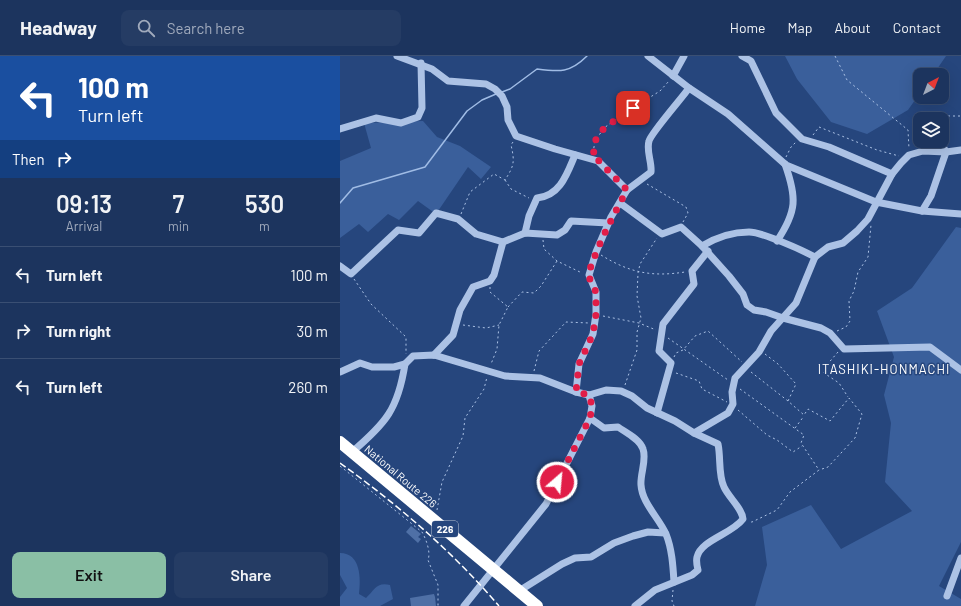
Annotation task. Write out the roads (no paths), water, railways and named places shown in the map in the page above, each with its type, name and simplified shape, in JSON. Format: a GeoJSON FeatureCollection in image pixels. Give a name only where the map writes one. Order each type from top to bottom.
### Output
{"type":"FeatureCollection","features":[{"type":"Feature","properties":{"kind":"highway","name":"National Route 226"},"geometry":{"type":"LineString","coordinates":[[340,442],[537,606]]}},
{"type":"Feature","properties":{"kind":"street"},"geometry":{"type":"LineString","coordinates":[[397,56],[432,69],[448,81],[486,84],[495,89],[504,101],[508,120],[516,136],[575,155],[598,160],[627,190]]}},
{"type":"Feature","properties":{"kind":"street"},"geometry":{"type":"LineString","coordinates":[[648,56],[689,88],[728,114],[785,164],[876,202],[922,211],[961,214]]}},
{"type":"Feature","properties":{"kind":"street"},"geometry":{"type":"LineString","coordinates":[[673,76],[684,56]]}},
{"type":"Feature","properties":{"kind":"street"},"geometry":{"type":"LineString","coordinates":[[742,56],[751,61],[776,113],[805,140],[829,147],[892,174]]}},
{"type":"Feature","properties":{"kind":"street"},"geometry":{"type":"LineString","coordinates":[[340,129],[376,118],[401,123],[418,117],[422,108],[420,64]]}},
{"type":"Feature","properties":{"kind":"street"},"geometry":{"type":"LineString","coordinates":[[576,392],[579,364],[593,334],[596,292],[588,275],[596,252],[608,223],[627,190],[651,172],[652,164],[649,152],[649,141],[689,88]]}},
{"type":"Feature","properties":{"kind":"street"},"geometry":{"type":"LineString","coordinates":[[922,211],[931,196],[946,152],[944,148]]}},
{"type":"Feature","properties":{"kind":"street"},"geometry":{"type":"LineString","coordinates":[[694,433],[728,413],[732,405],[732,392],[735,378],[760,351],[771,331],[796,303],[815,257],[828,247],[843,243],[868,218],[892,174],[908,156],[923,151],[946,152],[961,150]]}},
{"type":"Feature","properties":{"kind":"street"},"geometry":{"type":"LineString","coordinates":[[525,233],[528,216],[537,198],[547,197],[562,182],[575,155]]}},
{"type":"Feature","properties":{"kind":"street"},"geometry":{"type":"LineString","coordinates":[[777,241],[788,225],[794,208],[790,180],[785,164]]}},
{"type":"Feature","properties":{"kind":"street"},"geometry":{"type":"LineString","coordinates":[[620,203],[662,234],[680,227],[708,251],[743,294],[747,305],[754,310],[821,328],[831,334],[844,349],[930,347],[961,370]]}},
{"type":"Feature","properties":{"kind":"street"},"geometry":{"type":"LineString","coordinates":[[340,266],[351,274],[398,230],[419,233],[436,213],[458,219],[476,234],[503,242],[525,233],[557,235],[565,230],[571,221],[608,223]]}},
{"type":"Feature","properties":{"kind":"street"},"geometry":{"type":"LineString","coordinates":[[702,246],[718,237],[751,232],[815,257]]}},
{"type":"Feature","properties":{"kind":"street"},"geometry":{"type":"LineString","coordinates":[[434,355],[452,335],[460,310],[472,287],[490,281],[494,275],[503,242]]}},
{"type":"Feature","properties":{"kind":"street"},"geometry":{"type":"LineString","coordinates":[[657,413],[671,363],[659,351],[662,324],[694,284],[692,270],[708,251]]}},
{"type":"Feature","properties":{"kind":"street"},"geometry":{"type":"LineString","coordinates":[[340,372],[360,363],[382,368],[394,367],[405,364],[413,356],[434,355],[489,370],[505,376],[533,377],[551,381],[576,392],[589,395],[606,390],[623,392],[657,413],[718,444],[724,486],[733,503],[742,514],[743,519],[738,526],[702,548],[696,558],[698,570],[692,575],[655,590],[635,606]]}},
{"type":"Feature","properties":{"kind":"street"},"geometry":{"type":"LineString","coordinates":[[352,452],[377,430],[388,416],[401,386],[405,364]]}},
{"type":"Feature","properties":{"kind":"street"},"geometry":{"type":"LineString","coordinates":[[464,606],[546,504],[590,418],[592,406],[589,395]]}},
{"type":"Feature","properties":{"kind":"street"},"geometry":{"type":"LineString","coordinates":[[590,418],[604,428],[618,426],[637,441],[643,449],[641,485],[645,499],[665,533],[670,547],[674,582]]}},
{"type":"Feature","properties":{"kind":"street"},"geometry":{"type":"LineString","coordinates":[[519,591],[575,558],[591,557],[614,543],[633,536],[648,532],[665,533]]}},
{"type":"Feature","properties":{"kind":"street"},"geometry":{"type":"LineString","coordinates":[[948,596],[961,558]]}},
{"type":"Feature","properties":{"kind":"waterway"},"geometry":{"type":"LineString","coordinates":[[502,92],[510,89],[537,69],[552,71],[564,70],[575,66],[587,56]]}},
{"type":"Feature","properties":{"kind":"waterway"},"geometry":{"type":"LineString","coordinates":[[340,203],[353,188],[425,167],[467,111],[482,100],[496,94]]}},
{"type":"Feature","properties":{"kind":"railway"},"geometry":{"type":"LineString","coordinates":[[340,463],[424,530],[463,567],[499,606]]}},
{"type":"Feature","properties":{"kind":"district","name":"ITASHIKI-HONMACHI"},"geometry":{"type":"Point","coordinates":[884,369]}}]}
